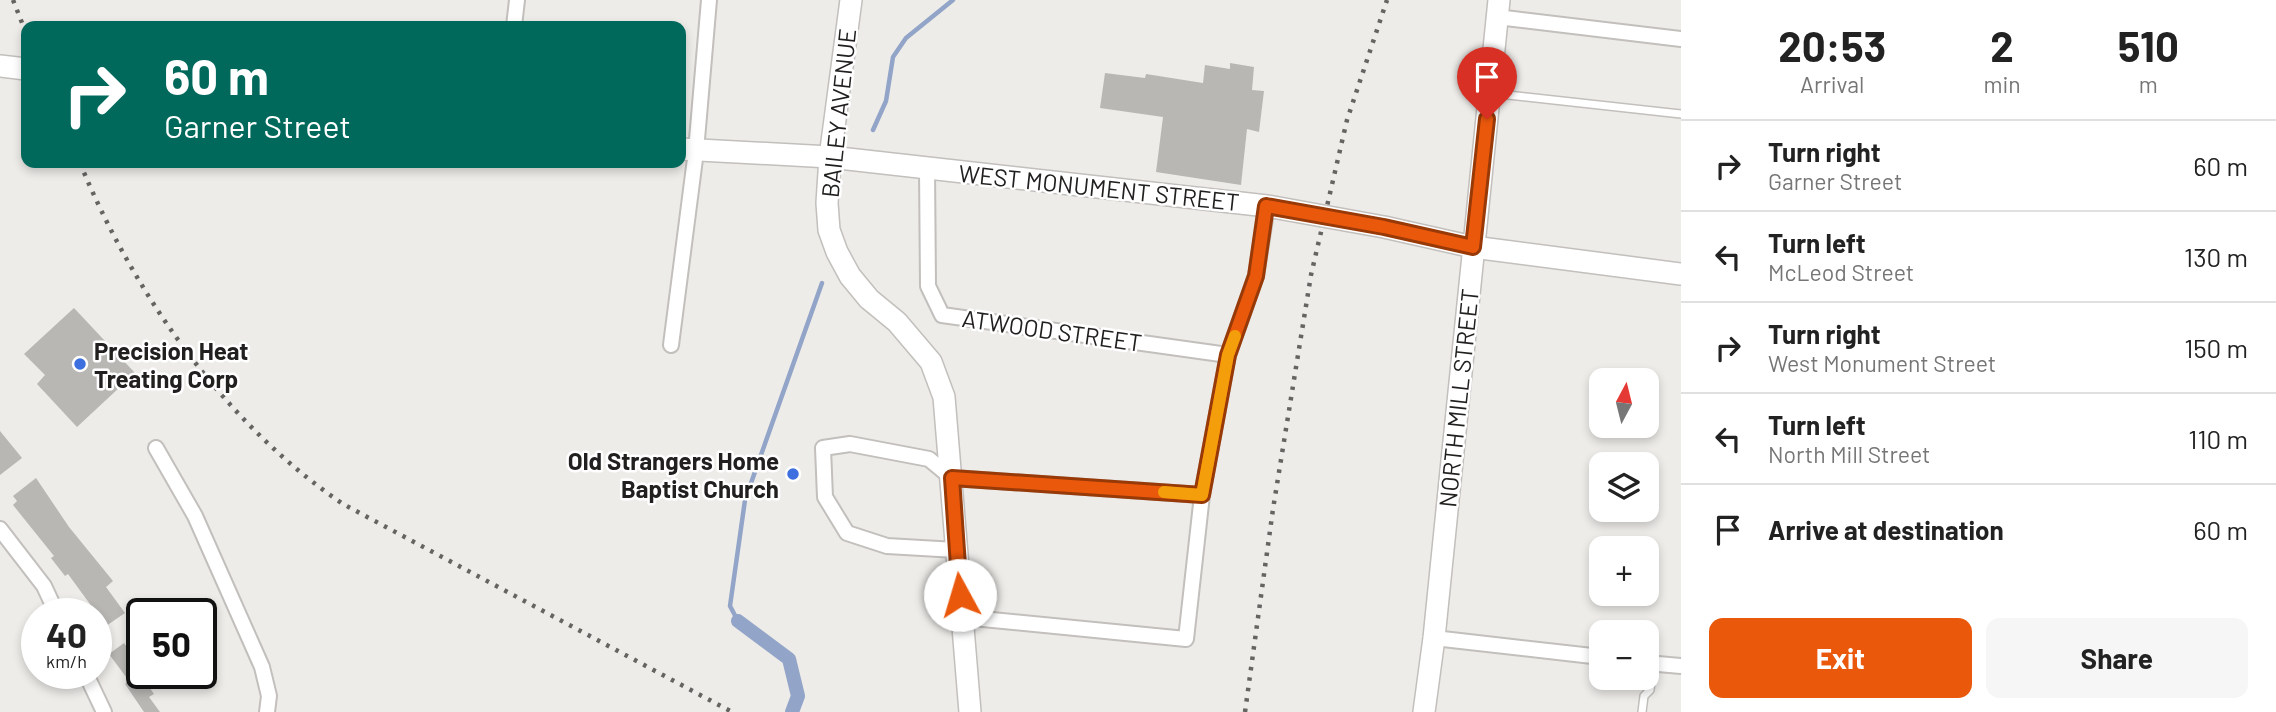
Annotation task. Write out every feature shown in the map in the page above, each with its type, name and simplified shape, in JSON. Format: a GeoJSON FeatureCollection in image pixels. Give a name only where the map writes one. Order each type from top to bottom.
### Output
{"type":"FeatureCollection","features":[{"type":"Feature","properties":{"kind":"street"},"geometry":{"type":"LineString","coordinates":[[515,21],[517,0]]}},
{"type":"Feature","properties":{"kind":"street"},"geometry":{"type":"LineString","coordinates":[[671,345],[688,150],[709,0]]}},
{"type":"Feature","properties":{"kind":"street","name":"BAILEY AVENUE"},"geometry":{"type":"LineString","coordinates":[[851,0],[830,157],[827,203],[830,230],[836,252],[849,276],[869,299],[897,323],[931,362],[944,397],[970,712]]}},
{"type":"Feature","properties":{"kind":"street"},"geometry":{"type":"LineString","coordinates":[[1498,8],[1681,39]]}},
{"type":"Feature","properties":{"kind":"street","name":"NORTH MILL STREET"},"geometry":{"type":"LineString","coordinates":[[1424,712],[1434,638],[1498,8]]}},
{"type":"Feature","properties":{"kind":"street"},"geometry":{"type":"LineString","coordinates":[[0,66],[21,68]]}},
{"type":"Feature","properties":{"kind":"street","name":"WEST MONUMENT STREET"},"geometry":{"type":"LineString","coordinates":[[688,150],[830,157],[1266,206],[1384,227],[1473,247],[1681,274]]}},
{"type":"Feature","properties":{"kind":"street","name":"ATWOOD STREET"},"geometry":{"type":"LineString","coordinates":[[927,168],[928,286],[942,315],[1228,355]]}},
{"type":"Feature","properties":{"kind":"street"},"geometry":{"type":"LineString","coordinates":[[962,617],[1186,639],[1202,495],[1228,355],[1256,276],[1266,206]]}},
{"type":"Feature","properties":{"kind":"street"},"geometry":{"type":"LineString","coordinates":[[956,550],[887,546],[847,533],[825,497],[823,448],[850,444],[929,458],[952,478],[1202,495]]}},
{"type":"Feature","properties":{"kind":"street"},"geometry":{"type":"LineString","coordinates":[[156,449],[195,516],[262,667],[269,696],[267,712]]}},
{"type":"Feature","properties":{"kind":"street"},"geometry":{"type":"LineString","coordinates":[[0,529],[44,586],[50,598]]}},
{"type":"Feature","properties":{"kind":"street"},"geometry":{"type":"LineString","coordinates":[[1434,638],[1589,656]]}},
{"type":"Feature","properties":{"kind":"street"},"geometry":{"type":"LineString","coordinates":[[1659,664],[1681,666]]}},
{"type":"Feature","properties":{"kind":"street"},"geometry":{"type":"LineString","coordinates":[[93,689],[104,712]]}},
{"type":"Feature","properties":{"kind":"lane"},"geometry":{"type":"LineString","coordinates":[[1490,93],[1681,114]]}},
{"type":"Feature","properties":{"kind":"lane"},"geometry":{"type":"LineString","coordinates":[[1642,712],[1644,696],[1650,690]]}},
{"type":"Feature","properties":{"kind":"building"},"geometry":{"type":"Polygon","coordinates":[[[1230,63],[1254,67],[1252,90],[1264,91],[1259,132],[1247,129],[1241,185],[1156,172],[1163,117],[1100,108],[1105,73],[1145,78],[1146,74],[1203,83],[1205,65],[1230,69],[1230,63]]]}},
{"type":"Feature","properties":{"kind":"building","name":"Precision Heat Treating Corp"},"geometry":{"type":"Polygon","coordinates":[[[74,308],[135,373],[77,427],[37,384],[45,375],[24,354],[74,308]]]}},
{"type":"Feature","properties":{"kind":"building"},"geometry":{"type":"Polygon","coordinates":[[[0,431],[22,458],[0,475],[0,431]]]}},
{"type":"Feature","properties":{"kind":"building"},"geometry":{"type":"Polygon","coordinates":[[[36,478],[69,527],[113,581],[106,587],[125,613],[112,622],[112,598],[86,598],[68,574],[65,576],[51,558],[54,556],[13,505],[17,501],[13,496],[36,478]]]}},
{"type":"Feature","properties":{"kind":"building"},"geometry":{"type":"Polygon","coordinates":[[[124,643],[126,646],[126,677],[112,658],[112,652],[124,643]]]}},
{"type":"Feature","properties":{"kind":"building"},"geometry":{"type":"Polygon","coordinates":[[[128,689],[151,689],[154,694],[149,697],[160,712],[144,712],[128,689]]]}},
{"type":"Feature","properties":{"kind":"waterway"},"geometry":{"type":"LineString","coordinates":[[873,130],[886,101],[893,57],[906,38],[953,0]]}},
{"type":"Feature","properties":{"kind":"waterway"},"geometry":{"type":"LineString","coordinates":[[738,621],[730,606],[745,500],[822,283]]}},
{"type":"Feature","properties":{"kind":"waterway"},"geometry":{"type":"LineString","coordinates":[[738,621],[789,659],[798,696],[792,712]]}},
{"type":"Feature","properties":{"kind":"railway"},"geometry":{"type":"LineString","coordinates":[[13,0],[21,21]]}},
{"type":"Feature","properties":{"kind":"railway"},"geometry":{"type":"LineString","coordinates":[[1245,712],[1273,509],[1311,275],[1347,120],[1387,0]]}},
{"type":"Feature","properties":{"kind":"railway"},"geometry":{"type":"LineString","coordinates":[[82,168],[127,260],[188,353],[222,395],[300,472],[343,504],[732,712]]}},
{"type":"Feature","properties":{"kind":"slow traffic"},"geometry":{"type":"LineString","coordinates":[[1164,492],[1202,495],[1228,355],[1235,336]]}},
{"type":"Feature","properties":{"kind":"place","name":"Precision Heat Treating Corp"},"geometry":{"type":"Point","coordinates":[80,364]}},
{"type":"Feature","properties":{"kind":"place","name":"Old Strangers Home Baptist Church"},"geometry":{"type":"Point","coordinates":[793,474]}},
{"type":"Feature","properties":{"kind":"route"},"geometry":{"type":"LineString","coordinates":[[960,595],[952,478],[1202,495],[1228,355],[1256,276],[1266,206],[1384,227],[1473,247],[1487,119]]}}]}
